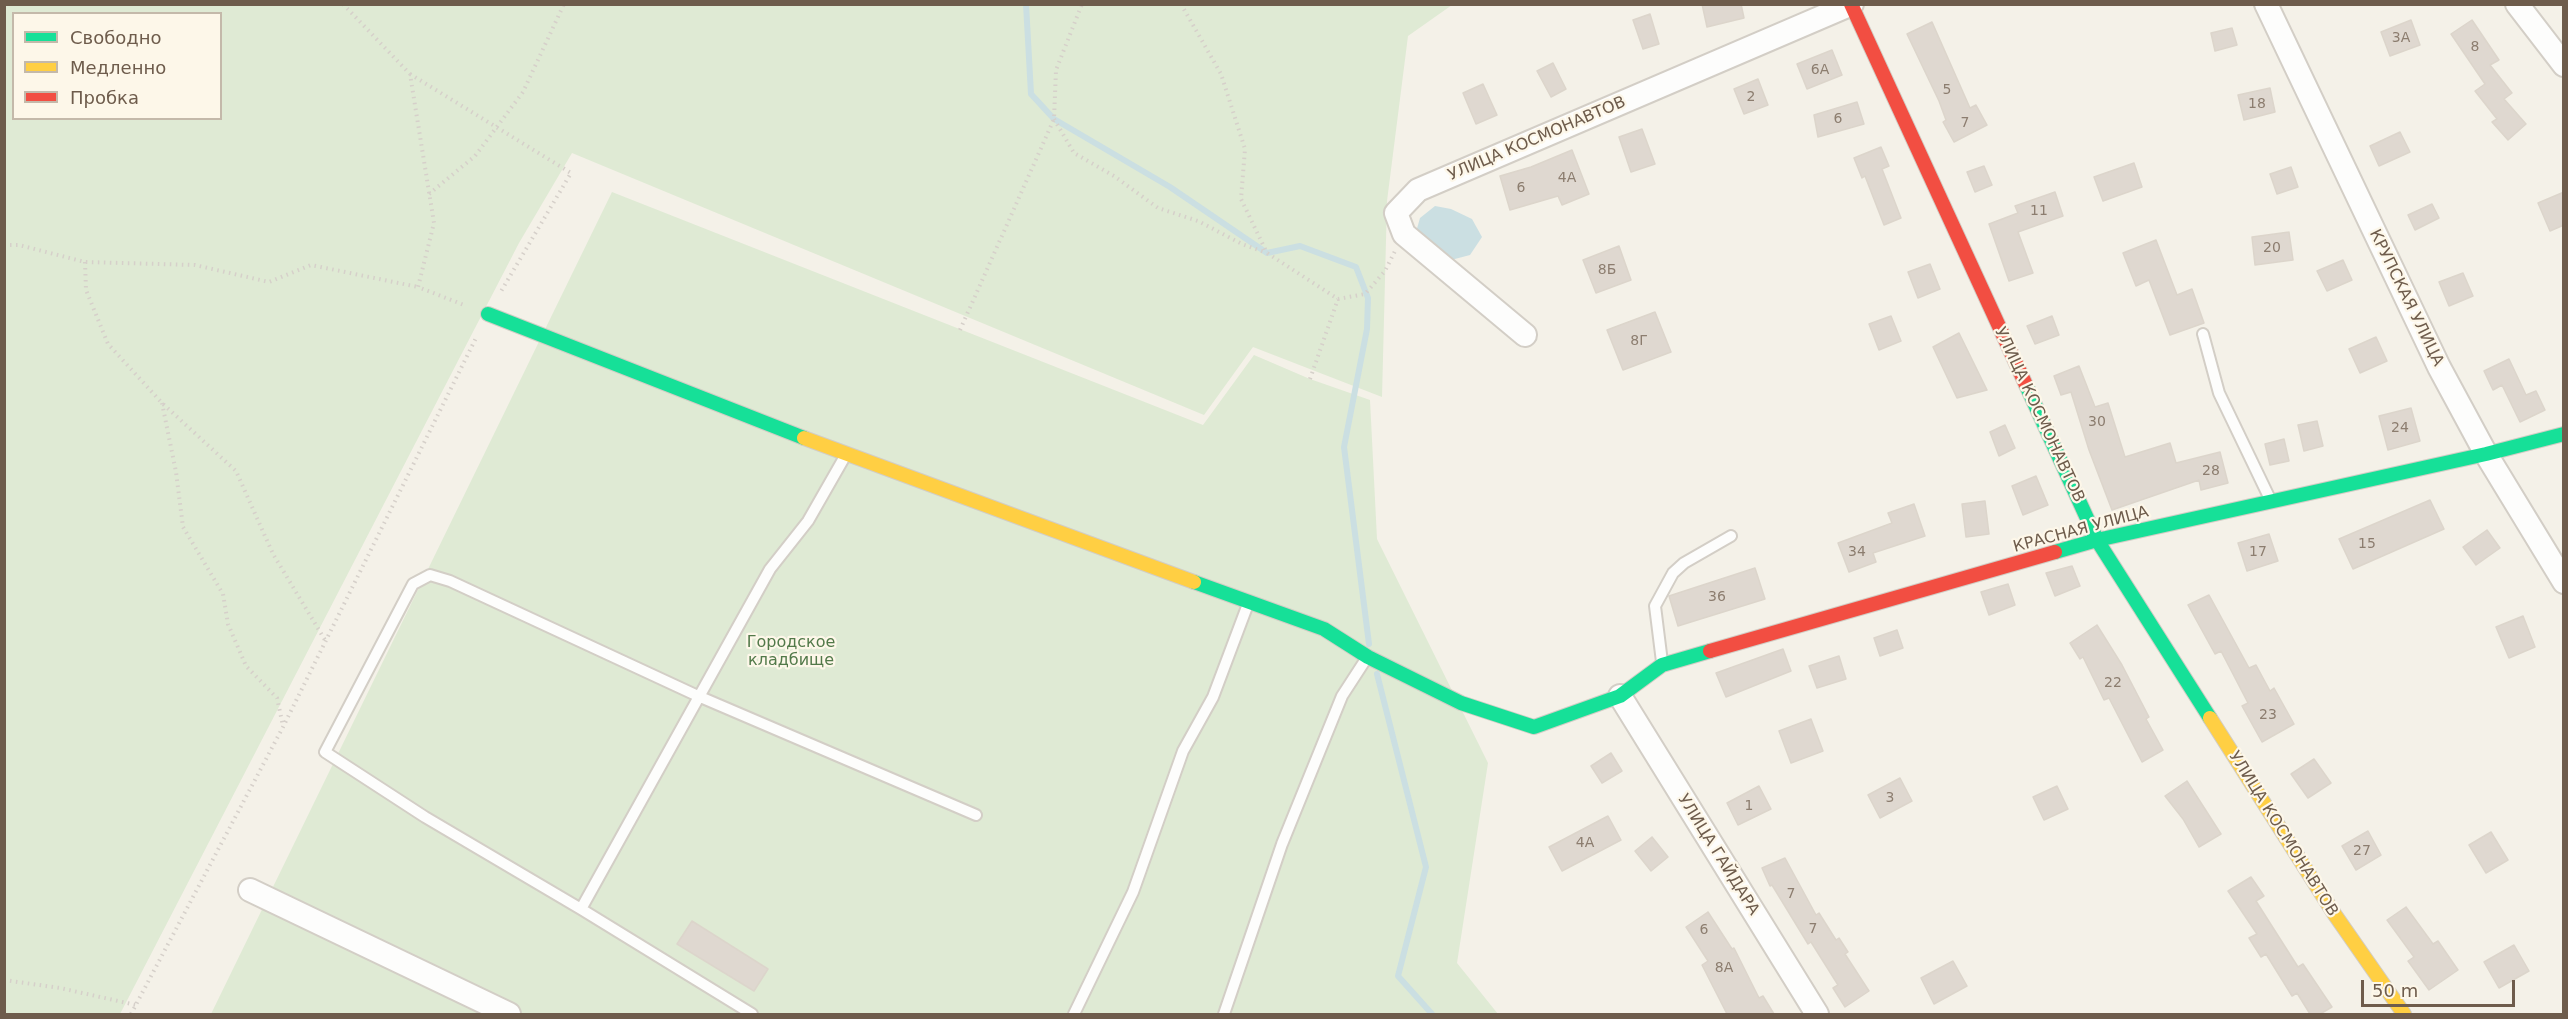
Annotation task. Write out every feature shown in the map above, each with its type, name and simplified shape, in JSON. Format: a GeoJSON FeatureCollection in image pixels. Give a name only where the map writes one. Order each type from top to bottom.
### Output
{"type":"FeatureCollection","features":[{"type":"Feature","properties":{"kind":"street","name":"КРУПСКАЯ УЛИЦА"},"geometry":{"type":"LineString","coordinates":[[2266,4],[2434,357],[2486,454],[2564,582]]}},
{"type":"Feature","properties":{"kind":"street"},"geometry":{"type":"LineString","coordinates":[[2517,4],[2564,65]]}},
{"type":"Feature","properties":{"kind":"street","name":"УЛИЦА КОСМОНАВТОВ"},"geometry":{"type":"LineString","coordinates":[[1404,234],[1396,213],[1418,190],[1851,5],[2097,540],[2335,915],[2404,1014]]}},
{"type":"Feature","properties":{"kind":"street"},"geometry":{"type":"LineString","coordinates":[[1404,234],[1525,336]]}},
{"type":"Feature","properties":{"kind":"street","name":"КРАСНАЯ УЛИЦА"},"geometry":{"type":"LineString","coordinates":[[488,315],[846,455],[1324,629],[1368,657],[1461,703],[1534,727],[1620,696],[1662,665],[2097,540],[2486,454],[2564,434]]}},
{"type":"Feature","properties":{"kind":"street","name":"УЛИЦА ГАЙДАРА"},"geometry":{"type":"LineString","coordinates":[[1620,696],[1817,1014]]}},
{"type":"Feature","properties":{"kind":"street"},"geometry":{"type":"LineString","coordinates":[[250,890],[509,1014]]}},
{"type":"Feature","properties":{"kind":"lane"},"geometry":{"type":"LineString","coordinates":[[2203,334],[2219,393],[2271,502]]}},
{"type":"Feature","properties":{"kind":"lane"},"geometry":{"type":"LineString","coordinates":[[581,909],[770,569],[808,521],[846,455]]}},
{"type":"Feature","properties":{"kind":"lane"},"geometry":{"type":"LineString","coordinates":[[1662,665],[1655,606],[1673,573],[1684,563],[1731,536]]}},
{"type":"Feature","properties":{"kind":"lane"},"geometry":{"type":"LineString","coordinates":[[752,1014],[425,817],[325,752],[413,584],[430,575],[450,581],[698,696],[976,816]]}},
{"type":"Feature","properties":{"kind":"lane"},"geometry":{"type":"LineString","coordinates":[[1074,1014],[1132,892],[1183,751],[1213,697],[1249,600]]}},
{"type":"Feature","properties":{"kind":"lane"},"geometry":{"type":"LineString","coordinates":[[1224,1014],[1286,834],[1342,696],[1368,657]]}},
{"type":"Feature","properties":{"kind":"path"},"geometry":{"type":"LineString","coordinates":[[131,1014],[283,727],[488,315],[571,173],[410,74],[343,4]]}},
{"type":"Feature","properties":{"kind":"path"},"geometry":{"type":"LineString","coordinates":[[429,194],[475,156],[523,92],[564,4]]}},
{"type":"Feature","properties":{"kind":"path"},"geometry":{"type":"LineString","coordinates":[[960,330],[1054,119],[1056,70],[1082,4]]}},
{"type":"Feature","properties":{"kind":"path"},"geometry":{"type":"LineString","coordinates":[[1181,4],[1221,74],[1245,150],[1241,199],[1267,253]]}},
{"type":"Feature","properties":{"kind":"path"},"geometry":{"type":"LineString","coordinates":[[410,74],[434,223],[418,287]]}},
{"type":"Feature","properties":{"kind":"path"},"geometry":{"type":"LineString","coordinates":[[1054,119],[1074,153],[1114,176],[1158,208],[1198,221],[1242,244],[1267,253],[1338,299],[1366,293],[1385,271],[1404,234]]}},
{"type":"Feature","properties":{"kind":"path"},"geometry":{"type":"LineString","coordinates":[[4,245],[19,244],[85,262],[195,266],[269,282],[311,265],[418,287],[488,315]]}},
{"type":"Feature","properties":{"kind":"path"},"geometry":{"type":"LineString","coordinates":[[85,262],[86,290],[108,344],[162,403],[236,471],[273,554],[325,640]]}},
{"type":"Feature","properties":{"kind":"path"},"geometry":{"type":"LineString","coordinates":[[1310,379],[1338,299]]}},
{"type":"Feature","properties":{"kind":"path"},"geometry":{"type":"LineString","coordinates":[[162,403],[176,472],[183,527],[223,594],[228,624],[246,666],[277,699],[283,727]]}},
{"type":"Feature","properties":{"kind":"path"},"geometry":{"type":"LineString","coordinates":[[4,980],[60,988],[136,1005]]}},
{"type":"Feature","properties":{"kind":"green space"},"geometry":{"type":"Polygon","coordinates":[[[5,5],[1452,5],[1408,36],[1387,201],[1382,397],[1253,347],[1204,415],[572,153],[519,243],[120,1014],[5,1014],[5,5]]]}},
{"type":"Feature","properties":{"kind":"green space","name":"Городское кладбище"},"geometry":{"type":"Polygon","coordinates":[[[612,192],[1203,425],[1254,355],[1310,379],[1370,400],[1377,539],[1488,763],[1457,963],[1498,1014],[211,1014],[612,192]]]}},
{"type":"Feature","properties":{"kind":"shaded area"},"geometry":{"type":"Polygon","coordinates":[[[1435,206],[1451,209],[1472,219],[1482,237],[1470,255],[1451,260],[1416,232],[1420,218],[1435,206]]]}},
{"type":"Feature","properties":{"kind":"building"},"geometry":{"type":"Polygon","coordinates":[[[1702,4],[1741,4],[1744,18],[1707,27],[1702,4]]]}},
{"type":"Feature","properties":{"kind":"building"},"geometry":{"type":"Polygon","coordinates":[[[1650,14],[1659,44],[1643,49],[1633,20],[1650,14]]]}},
{"type":"Feature","properties":{"kind":"building"},"geometry":{"type":"Polygon","coordinates":[[[2411,20],[2420,45],[2390,56],[2381,32],[2411,20]]]}},
{"type":"Feature","properties":{"kind":"building"},"geometry":{"type":"Polygon","coordinates":[[[2472,20],[2499,60],[2490,65],[2512,93],[2504,99],[2526,124],[2508,140],[2492,122],[2497,119],[2475,91],[2485,84],[2451,34],[2472,20]]]}},
{"type":"Feature","properties":{"kind":"building"},"geometry":{"type":"Polygon","coordinates":[[[1932,22],[1970,108],[1976,105],[1987,125],[1954,142],[1943,122],[1946,120],[1939,101],[1907,34],[1932,22]]]}},
{"type":"Feature","properties":{"kind":"building"},"geometry":{"type":"Polygon","coordinates":[[[2232,28],[2237,45],[2215,51],[2211,33],[2232,28]]]}},
{"type":"Feature","properties":{"kind":"building"},"geometry":{"type":"Polygon","coordinates":[[[1832,50],[1842,75],[1807,89],[1797,64],[1832,50]]]}},
{"type":"Feature","properties":{"kind":"building"},"geometry":{"type":"Polygon","coordinates":[[[1553,63],[1566,89],[1551,97],[1537,71],[1553,63]]]}},
{"type":"Feature","properties":{"kind":"building"},"geometry":{"type":"Polygon","coordinates":[[[1758,79],[1768,105],[1744,114],[1734,89],[1758,79]]]}},
{"type":"Feature","properties":{"kind":"building"},"geometry":{"type":"Polygon","coordinates":[[[1483,84],[1497,115],[1476,124],[1463,93],[1483,84]]]}},
{"type":"Feature","properties":{"kind":"building"},"geometry":{"type":"Polygon","coordinates":[[[2270,88],[2275,112],[2244,120],[2238,95],[2270,88]]]}},
{"type":"Feature","properties":{"kind":"building"},"geometry":{"type":"Polygon","coordinates":[[[1857,102],[1864,124],[1818,137],[1814,115],[1857,102]]]}},
{"type":"Feature","properties":{"kind":"building"},"geometry":{"type":"Polygon","coordinates":[[[1642,129],[1655,164],[1631,172],[1619,137],[1642,129]]]}},
{"type":"Feature","properties":{"kind":"building"},"geometry":{"type":"Polygon","coordinates":[[[2400,132],[2410,152],[2379,166],[2370,146],[2400,132]]]}},
{"type":"Feature","properties":{"kind":"building"},"geometry":{"type":"Polygon","coordinates":[[[1881,147],[1889,166],[1882,169],[1901,218],[1884,225],[1865,176],[1862,178],[1854,158],[1881,147]]]}},
{"type":"Feature","properties":{"kind":"building"},"geometry":{"type":"Polygon","coordinates":[[[1572,150],[1589,194],[1562,205],[1558,196],[1510,210],[1500,176],[1531,167],[1572,150]]]}},
{"type":"Feature","properties":{"kind":"building"},"geometry":{"type":"Polygon","coordinates":[[[2134,163],[2142,187],[2103,201],[2094,177],[2134,163]]]}},
{"type":"Feature","properties":{"kind":"building"},"geometry":{"type":"Polygon","coordinates":[[[1984,166],[1992,185],[1975,192],[1967,172],[1984,166]]]}},
{"type":"Feature","properties":{"kind":"building"},"geometry":{"type":"Polygon","coordinates":[[[2291,167],[2298,187],[2277,194],[2270,174],[2291,167]]]}},
{"type":"Feature","properties":{"kind":"building"},"geometry":{"type":"Polygon","coordinates":[[[2055,192],[2063,216],[2018,232],[2033,273],[2009,281],[1989,224],[2018,213],[2015,206],[2055,192]]]}},
{"type":"Feature","properties":{"kind":"building"},"geometry":{"type":"Polygon","coordinates":[[[2564,192],[2564,225],[2550,231],[2538,203],[2564,192]]]}},
{"type":"Feature","properties":{"kind":"building"},"geometry":{"type":"Polygon","coordinates":[[[2432,204],[2439,218],[2415,230],[2408,215],[2432,204]]]}},
{"type":"Feature","properties":{"kind":"building"},"geometry":{"type":"Polygon","coordinates":[[[2289,232],[2293,260],[2255,265],[2252,237],[2289,232]]]}},
{"type":"Feature","properties":{"kind":"building"},"geometry":{"type":"Polygon","coordinates":[[[2156,240],[2177,295],[2192,289],[2204,323],[2170,335],[2149,280],[2136,286],[2123,253],[2156,240]]]}},
{"type":"Feature","properties":{"kind":"building"},"geometry":{"type":"Polygon","coordinates":[[[1619,246],[1631,280],[1596,293],[1583,260],[1619,246]]]}},
{"type":"Feature","properties":{"kind":"building"},"geometry":{"type":"Polygon","coordinates":[[[2343,260],[2352,280],[2327,291],[2317,271],[2343,260]]]}},
{"type":"Feature","properties":{"kind":"building"},"geometry":{"type":"Polygon","coordinates":[[[1930,264],[1940,289],[1918,298],[1908,272],[1930,264]]]}},
{"type":"Feature","properties":{"kind":"building"},"geometry":{"type":"Polygon","coordinates":[[[2463,273],[2473,296],[2449,306],[2439,282],[2463,273]]]}},
{"type":"Feature","properties":{"kind":"building"},"geometry":{"type":"Polygon","coordinates":[[[1655,312],[1671,352],[1623,370],[1607,330],[1655,312]]]}},
{"type":"Feature","properties":{"kind":"building"},"geometry":{"type":"Polygon","coordinates":[[[1891,316],[1901,341],[1879,350],[1869,324],[1891,316]]]}},
{"type":"Feature","properties":{"kind":"building"},"geometry":{"type":"Polygon","coordinates":[[[2052,316],[2059,335],[2035,344],[2027,326],[2052,316]]]}},
{"type":"Feature","properties":{"kind":"building"},"geometry":{"type":"Polygon","coordinates":[[[1959,333],[1987,390],[1957,398],[1933,347],[1959,333]]]}},
{"type":"Feature","properties":{"kind":"building"},"geometry":{"type":"Polygon","coordinates":[[[2376,337],[2387,361],[2360,373],[2349,349],[2376,337]]]}},
{"type":"Feature","properties":{"kind":"building"},"geometry":{"type":"Polygon","coordinates":[[[2509,359],[2526,395],[2536,391],[2545,410],[2520,422],[2502,385],[2493,390],[2484,371],[2509,359]]]}},
{"type":"Feature","properties":{"kind":"building"},"geometry":{"type":"Polygon","coordinates":[[[2079,366],[2095,407],[2108,403],[2125,457],[2170,443],[2176,463],[2220,452],[2228,483],[2201,490],[2199,480],[2112,510],[2089,450],[2071,392],[2061,395],[2054,376],[2079,366]]]}},
{"type":"Feature","properties":{"kind":"building"},"geometry":{"type":"Polygon","coordinates":[[[2411,408],[2420,441],[2388,450],[2379,416],[2411,408]]]}},
{"type":"Feature","properties":{"kind":"building"},"geometry":{"type":"Polygon","coordinates":[[[2317,421],[2323,446],[2304,451],[2298,425],[2317,421]]]}},
{"type":"Feature","properties":{"kind":"building"},"geometry":{"type":"Polygon","coordinates":[[[2005,425],[2015,448],[1999,456],[1990,432],[2005,425]]]}},
{"type":"Feature","properties":{"kind":"building"},"geometry":{"type":"Polygon","coordinates":[[[2284,439],[2289,461],[2270,465],[2265,444],[2284,439]]]}},
{"type":"Feature","properties":{"kind":"building"},"geometry":{"type":"Polygon","coordinates":[[[2036,476],[2048,505],[2023,515],[2012,486],[2036,476]]]}},
{"type":"Feature","properties":{"kind":"building"},"geometry":{"type":"Polygon","coordinates":[[[2430,500],[2444,529],[2353,569],[2339,539],[2430,500]]]}},
{"type":"Feature","properties":{"kind":"building"},"geometry":{"type":"Polygon","coordinates":[[[1985,501],[1989,534],[1966,537],[1962,504],[1985,501]]]}},
{"type":"Feature","properties":{"kind":"building"},"geometry":{"type":"Polygon","coordinates":[[[1914,504],[1925,536],[1873,553],[1876,562],[1849,572],[1838,543],[1892,523],[1888,513],[1914,504]]]}},
{"type":"Feature","properties":{"kind":"building"},"geometry":{"type":"Polygon","coordinates":[[[2487,530],[2500,548],[2476,565],[2463,547],[2487,530]]]}},
{"type":"Feature","properties":{"kind":"building"},"geometry":{"type":"Polygon","coordinates":[[[2269,534],[2278,561],[2247,571],[2238,543],[2269,534]]]}},
{"type":"Feature","properties":{"kind":"building"},"geometry":{"type":"Polygon","coordinates":[[[2072,566],[2080,586],[2055,596],[2046,573],[2072,566]]]}},
{"type":"Feature","properties":{"kind":"building"},"geometry":{"type":"Polygon","coordinates":[[[1755,568],[1765,599],[1678,626],[1669,596],[1755,568]]]}},
{"type":"Feature","properties":{"kind":"building"},"geometry":{"type":"Polygon","coordinates":[[[2008,584],[2015,605],[1989,615],[1981,592],[2008,584]]]}},
{"type":"Feature","properties":{"kind":"building"},"geometry":{"type":"Polygon","coordinates":[[[2209,595],[2249,668],[2256,665],[2270,691],[2274,688],[2294,724],[2262,742],[2242,706],[2248,703],[2221,651],[2215,654],[2188,605],[2209,595]]]}},
{"type":"Feature","properties":{"kind":"building"},"geometry":{"type":"Polygon","coordinates":[[[2523,616],[2535,647],[2509,658],[2496,627],[2523,616]]]}},
{"type":"Feature","properties":{"kind":"building"},"geometry":{"type":"Polygon","coordinates":[[[2097,625],[2122,665],[2149,717],[2146,719],[2163,750],[2142,762],[2109,698],[2104,700],[2083,657],[2080,659],[2070,643],[2097,625]]]}},
{"type":"Feature","properties":{"kind":"building"},"geometry":{"type":"Polygon","coordinates":[[[1897,630],[1903,648],[1880,656],[1874,638],[1897,630]]]}},
{"type":"Feature","properties":{"kind":"building"},"geometry":{"type":"Polygon","coordinates":[[[1783,649],[1791,671],[1726,697],[1716,673],[1783,649]]]}},
{"type":"Feature","properties":{"kind":"building"},"geometry":{"type":"Polygon","coordinates":[[[1839,656],[1846,679],[1817,688],[1809,666],[1839,656]]]}},
{"type":"Feature","properties":{"kind":"building"},"geometry":{"type":"Polygon","coordinates":[[[1811,719],[1823,751],[1791,763],[1779,731],[1811,719]]]}},
{"type":"Feature","properties":{"kind":"building"},"geometry":{"type":"Polygon","coordinates":[[[1611,753],[1622,771],[1602,783],[1591,766],[1611,753]]]}},
{"type":"Feature","properties":{"kind":"building"},"geometry":{"type":"Polygon","coordinates":[[[2314,759],[2331,783],[2308,798],[2291,774],[2314,759]]]}},
{"type":"Feature","properties":{"kind":"building"},"geometry":{"type":"Polygon","coordinates":[[[1900,778],[1912,801],[1880,818],[1868,795],[1900,778]]]}},
{"type":"Feature","properties":{"kind":"building"},"geometry":{"type":"Polygon","coordinates":[[[2187,781],[2221,834],[2199,847],[2183,819],[2165,796],[2187,781]]]}},
{"type":"Feature","properties":{"kind":"building"},"geometry":{"type":"Polygon","coordinates":[[[1759,786],[1771,809],[1738,825],[1727,803],[1759,786]]]}},
{"type":"Feature","properties":{"kind":"building"},"geometry":{"type":"Polygon","coordinates":[[[2057,786],[2068,809],[2044,820],[2033,797],[2057,786]]]}},
{"type":"Feature","properties":{"kind":"building"},"geometry":{"type":"Polygon","coordinates":[[[1608,816],[1621,840],[1562,871],[1549,847],[1608,816]]]}},
{"type":"Feature","properties":{"kind":"building"},"geometry":{"type":"Polygon","coordinates":[[[2368,831],[2381,855],[2356,870],[2342,846],[2368,831]]]}},
{"type":"Feature","properties":{"kind":"building"},"geometry":{"type":"Polygon","coordinates":[[[2491,832],[2508,860],[2486,873],[2469,845],[2491,832]]]}},
{"type":"Feature","properties":{"kind":"building"},"geometry":{"type":"Polygon","coordinates":[[[1652,837],[1668,857],[1651,871],[1635,851],[1652,837]]]}},
{"type":"Feature","properties":{"kind":"building"},"geometry":{"type":"Polygon","coordinates":[[[1785,858],[1816,915],[1819,913],[1836,940],[1839,938],[1848,952],[1845,954],[1869,991],[1845,1007],[1833,988],[1838,985],[1811,942],[1808,944],[1772,885],[1770,886],[1762,868],[1785,858]]]}},
{"type":"Feature","properties":{"kind":"building"},"geometry":{"type":"Polygon","coordinates":[[[2251,877],[2264,896],[2256,901],[2298,967],[2303,964],[2332,1007],[2320,1014],[2310,1014],[2297,993],[2292,996],[2266,954],[2261,957],[2249,938],[2257,934],[2228,891],[2251,877]]]}},
{"type":"Feature","properties":{"kind":"building"},"geometry":{"type":"Polygon","coordinates":[[[2406,907],[2433,944],[2438,941],[2458,970],[2429,990],[2408,961],[2414,957],[2387,920],[2406,907]]]}},
{"type":"Feature","properties":{"kind":"building"},"geometry":{"type":"Polygon","coordinates":[[[1708,912],[1732,949],[1734,948],[1759,998],[1763,996],[1774,1014],[1727,1014],[1702,965],[1708,961],[1686,927],[1708,912]]]}},
{"type":"Feature","properties":{"kind":"building"},"geometry":{"type":"Polygon","coordinates":[[[692,921],[768,969],[754,991],[677,944],[692,921]]]}},
{"type":"Feature","properties":{"kind":"building"},"geometry":{"type":"Polygon","coordinates":[[[2514,945],[2529,971],[2499,988],[2484,962],[2514,945]]]}},
{"type":"Feature","properties":{"kind":"building"},"geometry":{"type":"Polygon","coordinates":[[[1953,961],[1967,986],[1934,1004],[1921,978],[1953,961]]]}},
{"type":"Feature","properties":{"kind":"waterway"},"geometry":{"type":"LineString","coordinates":[[1026,4],[1031,94],[1054,119],[1170,187],[1267,253],[1300,246],[1356,267],[1368,298],[1367,329],[1344,447],[1369,644]]}},
{"type":"Feature","properties":{"kind":"waterway"},"geometry":{"type":"LineString","coordinates":[[1377,674],[1426,867],[1398,976],[1432,1014]]}},
{"type":"Feature","properties":{"kind":"traffic: fast"},"geometry":{"type":"LineString","coordinates":[[488,314],[804,438]]}},
{"type":"Feature","properties":{"kind":"traffic: fast"},"geometry":{"type":"LineString","coordinates":[[2026,385],[2097,540],[2210,718]]}},
{"type":"Feature","properties":{"kind":"traffic: fast"},"geometry":{"type":"LineString","coordinates":[[2055,552],[2097,540],[2486,454],[2564,434]]}},
{"type":"Feature","properties":{"kind":"traffic: fast"},"geometry":{"type":"LineString","coordinates":[[1194,582],[1324,629],[1368,657],[1461,703],[1534,727],[1620,696],[1662,665],[1710,651]]}},
{"type":"Feature","properties":{"kind":"traffic: slow"},"geometry":{"type":"LineString","coordinates":[[804,438],[1194,582]]}},
{"type":"Feature","properties":{"kind":"traffic: slow"},"geometry":{"type":"LineString","coordinates":[[2210,718],[2335,915],[2404,1014]]}},
{"type":"Feature","properties":{"kind":"traffic: jam"},"geometry":{"type":"LineString","coordinates":[[1851,4],[2026,385]]}},
{"type":"Feature","properties":{"kind":"traffic: jam"},"geometry":{"type":"LineString","coordinates":[[1710,651],[2055,552]]}}]}
